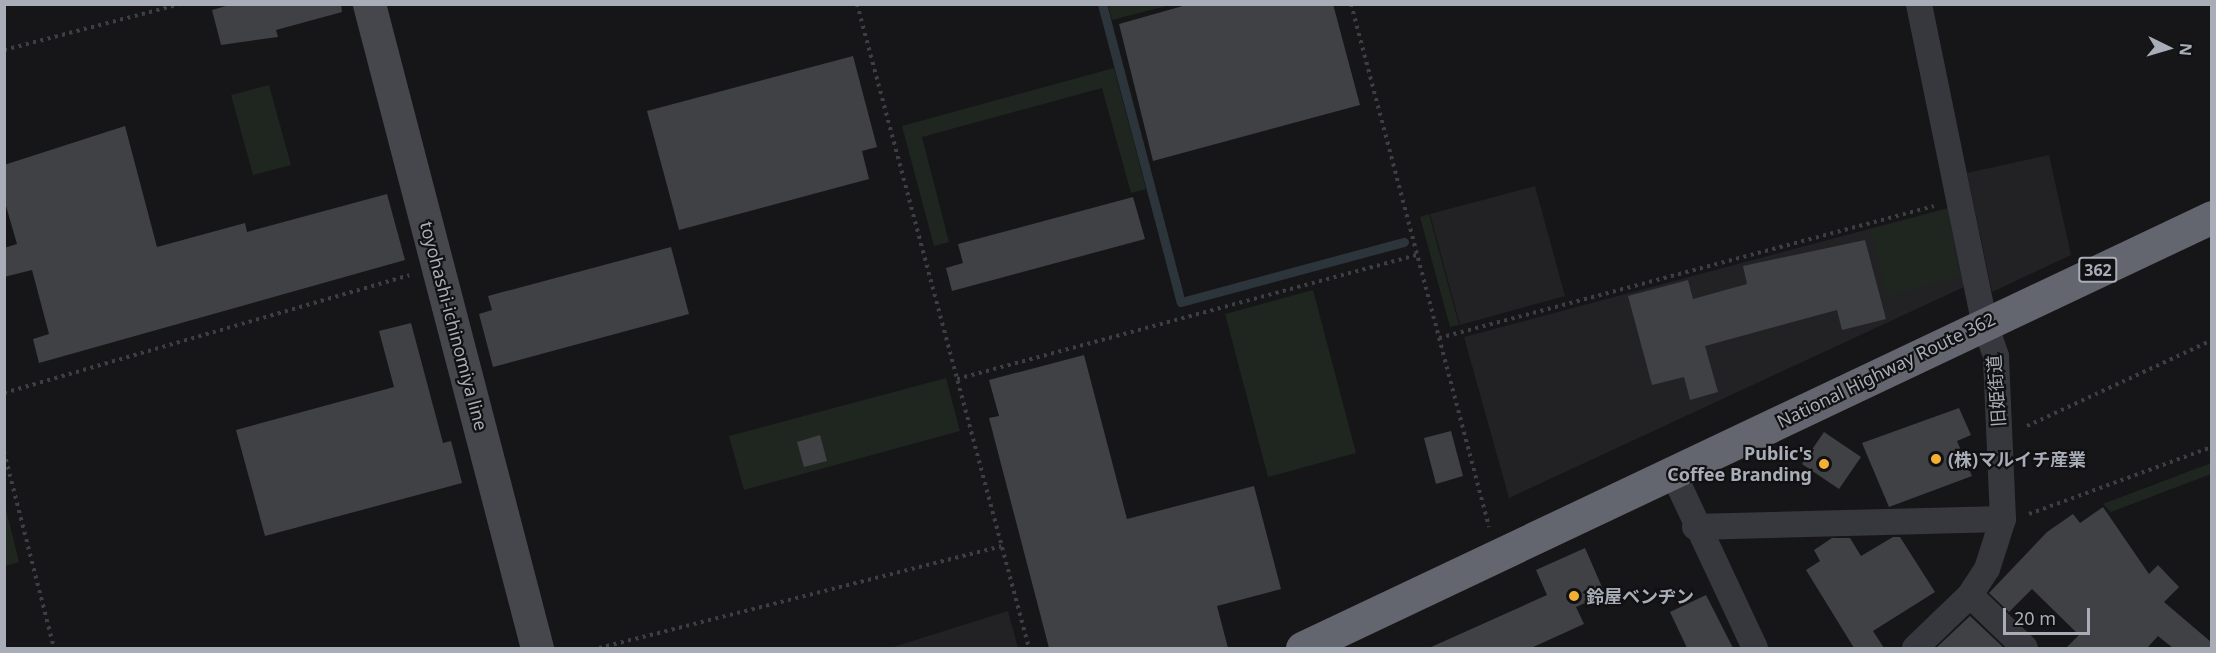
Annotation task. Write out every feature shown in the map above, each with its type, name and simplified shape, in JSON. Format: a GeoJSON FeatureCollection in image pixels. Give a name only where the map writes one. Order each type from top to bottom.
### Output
{"type":"FeatureCollection","features":[{"type":"Feature","properties":{"kind":"highway","name":"National Highway Route 362"},"geometry":{"type":"LineString","coordinates":[[1302,648],[1497,560],[1674,476],[1984,321],[2211,217]]}},
{"type":"Feature","properties":{"kind":"main road","name":"toyohashi-ichinomiya line"},"geometry":{"type":"LineString","coordinates":[[369,4],[537,648]]}},
{"type":"Feature","properties":{"kind":"street","name":"旧姫街道"},"geometry":{"type":"LineString","coordinates":[[1915,648],[1970,595],[1987,569],[2003,519],[1995,356],[1984,321],[1919,4]]}},
{"type":"Feature","properties":{"kind":"street"},"geometry":{"type":"LineString","coordinates":[[1674,476],[1695,527],[1755,648]]}},
{"type":"Feature","properties":{"kind":"street"},"geometry":{"type":"LineString","coordinates":[[1695,527],[2003,519]]}},
{"type":"Feature","properties":{"kind":"street"},"geometry":{"type":"LineString","coordinates":[[1970,595],[2025,648]]}},
{"type":"Feature","properties":{"kind":"path"},"geometry":{"type":"LineString","coordinates":[[4,50],[180,4]]}},
{"type":"Feature","properties":{"kind":"path"},"geometry":{"type":"LineString","coordinates":[[857,4],[1029,648]]}},
{"type":"Feature","properties":{"kind":"path"},"geometry":{"type":"LineString","coordinates":[[1352,4],[1497,560]]}},
{"type":"Feature","properties":{"kind":"path"},"geometry":{"type":"LineString","coordinates":[[1439,338],[1961,202]]}},
{"type":"Feature","properties":{"kind":"path"},"geometry":{"type":"LineString","coordinates":[[957,379],[1418,255]]}},
{"type":"Feature","properties":{"kind":"path"},"geometry":{"type":"LineString","coordinates":[[4,393],[439,267]]}},
{"type":"Feature","properties":{"kind":"path"},"geometry":{"type":"LineString","coordinates":[[1999,439],[2211,340]]}},
{"type":"Feature","properties":{"kind":"path"},"geometry":{"type":"LineString","coordinates":[[2003,519],[2032,514],[2211,447]]}},
{"type":"Feature","properties":{"kind":"path"},"geometry":{"type":"LineString","coordinates":[[4,452],[54,648]]}},
{"type":"Feature","properties":{"kind":"path"},"geometry":{"type":"LineString","coordinates":[[599,648],[1001,546]]}},
{"type":"Feature","properties":{"kind":"shaded area"},"geometry":{"type":"Polygon","coordinates":[[[1108,4],[1170,5],[1112,20],[1108,4]]]}},
{"type":"Feature","properties":{"kind":"shaded area"},"geometry":{"type":"Polygon","coordinates":[[[1114,68],[1146,189],[1131,193],[1102,88],[922,137],[949,242],[934,246],[902,126],[1114,68]]]}},
{"type":"Feature","properties":{"kind":"shaded area"},"geometry":{"type":"Polygon","coordinates":[[[269,85],[291,165],[253,175],[231,95],[269,85]]]}},
{"type":"Feature","properties":{"kind":"shaded area"},"geometry":{"type":"Polygon","coordinates":[[[2049,155],[2071,255],[1992,292],[1967,173],[2049,155]]]}},
{"type":"Feature","properties":{"kind":"shaded area"},"geometry":{"type":"Polygon","coordinates":[[[1535,186],[1565,296],[1460,325],[1430,214],[1535,186]]]}},
{"type":"Feature","properties":{"kind":"shaded area"},"geometry":{"type":"Polygon","coordinates":[[[1948,208],[1964,287],[1509,498],[1464,337],[1948,208]]]}},
{"type":"Feature","properties":{"kind":"shaded area"},"geometry":{"type":"Polygon","coordinates":[[[1947,209],[1960,276],[1887,297],[1871,230],[1947,209]]]}},
{"type":"Feature","properties":{"kind":"shaded area"},"geometry":{"type":"Polygon","coordinates":[[[1429,214],[1459,325],[1450,327],[1420,217],[1429,214]]]}},
{"type":"Feature","properties":{"kind":"shaded area"},"geometry":{"type":"Polygon","coordinates":[[[1313,290],[1356,453],[1268,477],[1225,314],[1313,290]]]}},
{"type":"Feature","properties":{"kind":"shaded area"},"geometry":{"type":"Polygon","coordinates":[[[946,378],[960,431],[744,490],[729,436],[946,378]]]}},
{"type":"Feature","properties":{"kind":"shaded area"},"geometry":{"type":"Polygon","coordinates":[[[2211,463],[2211,474],[2111,512],[2103,504],[2211,463]]]}},
{"type":"Feature","properties":{"kind":"shaded area"},"geometry":{"type":"Polygon","coordinates":[[[5,505],[19,562],[4,566],[5,505]]]}},
{"type":"Feature","properties":{"kind":"shaded area"},"geometry":{"type":"Polygon","coordinates":[[[1008,611],[1018,648],[890,648],[1008,611]]]}},
{"type":"Feature","properties":{"kind":"building"},"geometry":{"type":"Polygon","coordinates":[[[233,4],[341,4],[342,12],[276,30],[278,37],[221,45],[212,10],[233,4]]]}},
{"type":"Feature","properties":{"kind":"building"},"geometry":{"type":"Polygon","coordinates":[[[1190,4],[1333,4],[1360,105],[1153,161],[1119,24],[1190,4]]]}},
{"type":"Feature","properties":{"kind":"building"},"geometry":{"type":"Polygon","coordinates":[[[853,56],[877,147],[862,151],[869,179],[679,230],[647,111],[853,56]]]}},
{"type":"Feature","properties":{"kind":"building"},"geometry":{"type":"Polygon","coordinates":[[[125,126],[157,247],[245,223],[247,232],[387,194],[405,260],[39,363],[33,339],[49,334],[32,270],[4,277],[4,248],[17,244],[4,199],[4,165],[125,126]]]}},
{"type":"Feature","properties":{"kind":"building"},"geometry":{"type":"Polygon","coordinates":[[[1133,197],[1145,239],[952,291],[946,268],[963,263],[958,244],[1133,197]]]}},
{"type":"Feature","properties":{"kind":"building"},"geometry":{"type":"Polygon","coordinates":[[[1865,240],[1886,319],[1842,330],[1837,310],[1705,346],[1718,392],[1690,400],[1684,377],[1652,385],[1628,296],[1688,280],[1693,299],[1747,284],[1743,266],[1865,240]]]}},
{"type":"Feature","properties":{"kind":"building"},"geometry":{"type":"Polygon","coordinates":[[[671,247],[689,314],[493,367],[479,314],[492,310],[488,296],[671,247]]]}},
{"type":"Feature","properties":{"kind":"building"},"geometry":{"type":"Polygon","coordinates":[[[411,323],[443,443],[451,441],[462,483],[265,536],[236,430],[394,387],[379,331],[411,323]]]}},
{"type":"Feature","properties":{"kind":"building"},"geometry":{"type":"Polygon","coordinates":[[[1084,355],[1127,519],[1254,486],[1281,589],[1217,606],[1228,648],[1049,648],[989,418],[999,416],[989,380],[1084,355]]]}},
{"type":"Feature","properties":{"kind":"building","name":"(株)マルイチ産業"},"geometry":{"type":"Polygon","coordinates":[[[1959,408],[1971,435],[1957,441],[1972,476],[1889,507],[1862,443],[1959,408]]]}},
{"type":"Feature","properties":{"kind":"building"},"geometry":{"type":"Polygon","coordinates":[[[1451,431],[1463,476],[1436,484],[1424,438],[1451,431]]]}},
{"type":"Feature","properties":{"kind":"building","name":"Public's Coffee Branding"},"geometry":{"type":"Polygon","coordinates":[[[1824,432],[1861,457],[1839,489],[1802,464],[1824,432]]]}},
{"type":"Feature","properties":{"kind":"building"},"geometry":{"type":"Polygon","coordinates":[[[820,435],[827,461],[804,467],[797,442],[820,435]]]}},
{"type":"Feature","properties":{"kind":"building"},"geometry":{"type":"Polygon","coordinates":[[[2103,507],[2149,574],[2158,565],[2179,587],[2164,602],[2211,642],[2211,648],[2173,648],[2158,636],[2147,648],[2066,648],[2079,635],[2032,589],[2009,612],[1989,593],[2047,532],[2073,514],[2080,523],[2103,507]]]}},
{"type":"Feature","properties":{"kind":"building"},"geometry":{"type":"Polygon","coordinates":[[[1893,537],[1900,537],[1935,592],[1873,631],[1884,648],[1854,648],[1806,570],[1820,561],[1814,550],[1832,538],[1850,538],[1861,556],[1893,537]]]}},
{"type":"Feature","properties":{"kind":"building","name":"鈴屋ベンヂン"},"geometry":{"type":"Polygon","coordinates":[[[1585,548],[1605,594],[1576,607],[1584,624],[1531,648],[1429,648],[1547,595],[1536,570],[1585,548]]]}},
{"type":"Feature","properties":{"kind":"building"},"geometry":{"type":"Polygon","coordinates":[[[1706,595],[1733,648],[1687,648],[1670,612],[1706,595]]]}},
{"type":"Feature","properties":{"kind":"building"},"geometry":{"type":"Polygon","coordinates":[[[1970,616],[2004,648],[1936,648],[1970,616]]]}},
{"type":"Feature","properties":{"kind":"waterway"},"geometry":{"type":"LineString","coordinates":[[1102,4],[1181,302],[1404,242]]}},
{"type":"Feature","properties":{"kind":"place","name":"(株)マルイチ産業"},"geometry":{"type":"Point","coordinates":[1936,459]}},
{"type":"Feature","properties":{"kind":"place","name":"Public's Coffee Branding"},"geometry":{"type":"Point","coordinates":[1824,464]}},
{"type":"Feature","properties":{"kind":"place","name":"鈴屋ベンヂン"},"geometry":{"type":"Point","coordinates":[1574,596]}}]}
